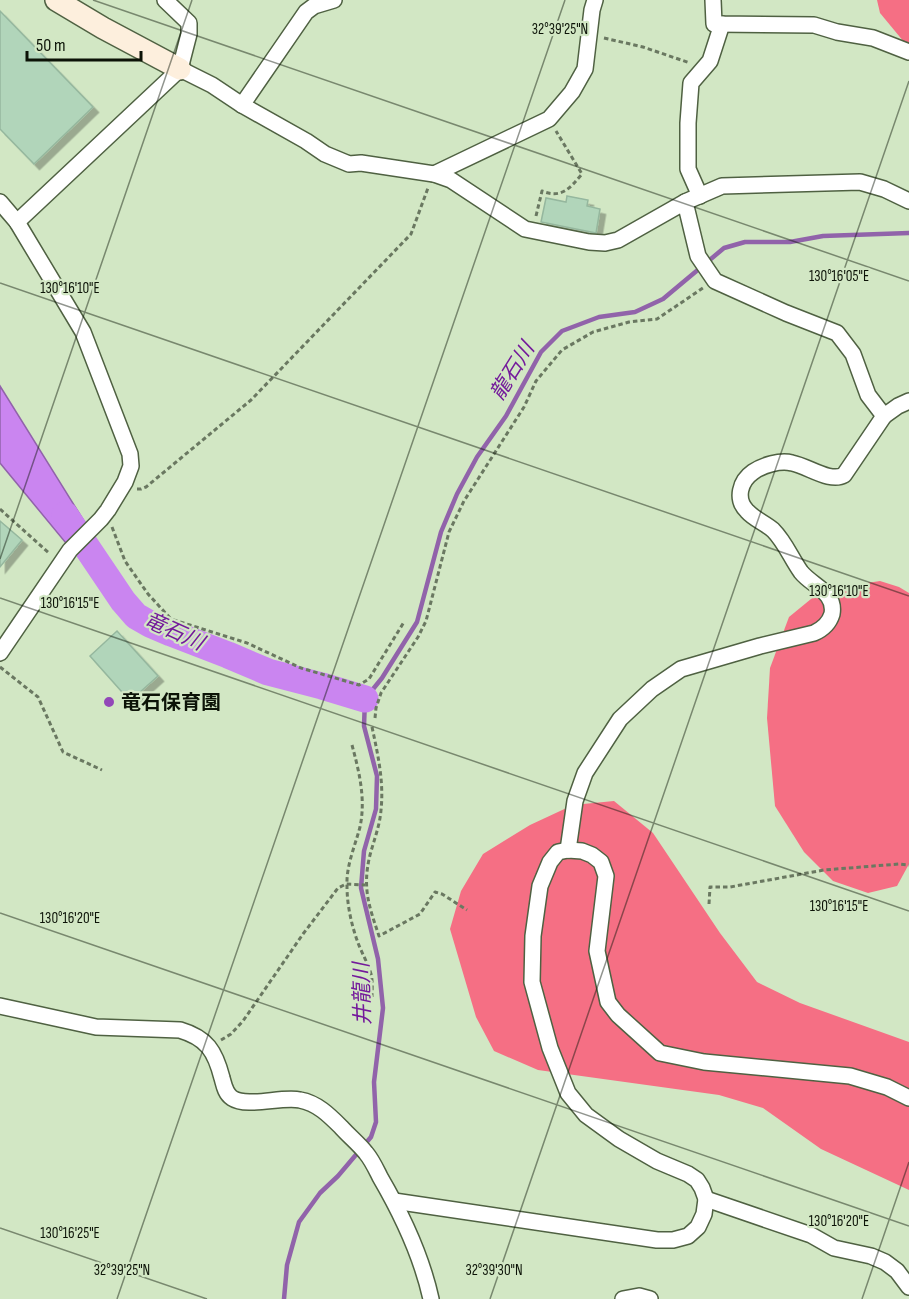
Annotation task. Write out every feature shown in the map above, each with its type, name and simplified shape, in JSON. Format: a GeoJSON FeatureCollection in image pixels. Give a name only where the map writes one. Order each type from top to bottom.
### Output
{"type":"FeatureCollection","features":[{"type":"Feature","properties":{"kind":"street"},"geometry":{"type":"LineString","coordinates":[[56,0],[103,28],[212,86],[324,154],[349,164],[361,163],[434,174],[451,180],[525,229],[605,243],[618,240],[693,199],[722,186],[860,183],[884,189],[909,201]]}},
{"type":"Feature","properties":{"kind":"street"},"geometry":{"type":"LineString","coordinates":[[17,222],[180,69],[189,34],[189,23],[165,0]]}},
{"type":"Feature","properties":{"kind":"street"},"geometry":{"type":"LineString","coordinates":[[242,105],[304,6],[314,6],[334,0]]}},
{"type":"Feature","properties":{"kind":"street"},"geometry":{"type":"LineString","coordinates":[[434,174],[549,119],[572,92],[585,69],[595,0]]}},
{"type":"Feature","properties":{"kind":"street"},"geometry":{"type":"LineString","coordinates":[[713,0],[714,24],[814,25],[837,32],[873,38],[909,52]]}},
{"type":"Feature","properties":{"kind":"street"},"geometry":{"type":"LineString","coordinates":[[722,24],[710,61],[691,82],[688,169],[698,256],[712,277],[786,313],[837,333],[853,354],[868,395],[884,416]]}},
{"type":"Feature","properties":{"kind":"street"},"geometry":{"type":"LineString","coordinates":[[0,202],[17,222],[83,332],[130,454],[131,466],[125,482],[105,515],[70,549],[0,653]]}},
{"type":"Feature","properties":{"kind":"street"},"geometry":{"type":"LineString","coordinates":[[568,850],[574,801],[585,773],[621,719],[652,689],[681,669],[814,633],[828,624],[832,608],[826,593],[805,576],[781,539],[771,528],[746,511],[741,501],[740,488],[744,479],[753,471],[772,463],[791,462],[832,478],[840,477],[844,475],[884,416],[909,401]]}},
{"type":"Feature","properties":{"kind":"street"},"geometry":{"type":"LineString","coordinates":[[394,1201],[657,1240],[673,1240],[688,1236],[698,1227],[704,1214],[706,1199],[697,1180],[619,1139],[586,1114],[568,1093],[550,1048],[532,982],[533,936],[540,886],[550,861],[558,852],[568,850],[582,851],[592,855],[601,862],[606,876],[597,951],[608,1002],[618,1015],[660,1053],[704,1062],[850,1076],[887,1087],[909,1098]]}},
{"type":"Feature","properties":{"kind":"street"},"geometry":{"type":"LineString","coordinates":[[0,1006],[96,1027],[180,1030],[192,1034],[210,1048],[217,1060],[225,1089],[235,1100],[246,1102],[298,1099],[328,1114],[362,1150],[394,1201],[424,1273],[431,1299]]}},
{"type":"Feature","properties":{"kind":"street"},"geometry":{"type":"LineString","coordinates":[[706,1199],[811,1234],[834,1248],[871,1256],[885,1262],[897,1271],[909,1287]]}},
{"type":"Feature","properties":{"kind":"street"},"geometry":{"type":"LineString","coordinates":[[623,1299],[639,1296],[650,1299]]}},
{"type":"Feature","properties":{"kind":"path"},"geometry":{"type":"LineString","coordinates":[[604,38],[643,47],[690,63],[696,58]]}},
{"type":"Feature","properties":{"kind":"path"},"geometry":{"type":"LineString","coordinates":[[533,230],[542,191],[561,194],[582,174],[549,119]]}},
{"type":"Feature","properties":{"kind":"path"},"geometry":{"type":"LineString","coordinates":[[125,482],[136,489],[146,487],[251,400],[411,234],[434,174]]}},
{"type":"Feature","properties":{"kind":"path"},"geometry":{"type":"LineString","coordinates":[[375,718],[381,693],[426,621],[449,532],[464,501],[524,407],[536,381],[562,350],[593,332],[629,322],[657,319],[712,277]]}},
{"type":"Feature","properties":{"kind":"path"},"geometry":{"type":"LineString","coordinates":[[0,509],[60,564]]}},
{"type":"Feature","properties":{"kind":"path"},"geometry":{"type":"LineString","coordinates":[[105,515],[125,561],[148,594],[171,619],[247,643],[301,668],[359,685],[369,680],[404,622]]}},
{"type":"Feature","properties":{"kind":"path"},"geometry":{"type":"LineString","coordinates":[[0,668],[38,698],[63,752],[102,770]]}},
{"type":"Feature","properties":{"kind":"path"},"geometry":{"type":"LineString","coordinates":[[372,728],[380,765],[381,812],[364,885],[379,936],[420,914],[435,892],[467,910]]}},
{"type":"Feature","properties":{"kind":"path"},"geometry":{"type":"LineString","coordinates":[[352,745],[360,776],[362,803],[360,825],[351,857],[349,912],[357,940],[371,973],[372,998]]}},
{"type":"Feature","properties":{"kind":"path"},"geometry":{"type":"LineString","coordinates":[[709,904],[710,887],[730,887],[824,870],[909,865]]}},
{"type":"Feature","properties":{"kind":"path"},"geometry":{"type":"LineString","coordinates":[[210,1048],[231,1034],[243,1021],[338,888],[349,884],[364,885]]}},
{"type":"Feature","properties":{"kind":"shaded area"},"geometry":{"type":"Polygon","coordinates":[[[877,0],[909,0],[909,48],[880,13],[877,0]]]}},
{"type":"Feature","properties":{"kind":"shaded area"},"geometry":{"type":"Polygon","coordinates":[[[0,386],[89,529],[70,548],[0,463],[0,386]]]}},
{"type":"Feature","properties":{"kind":"shaded area"},"geometry":{"type":"Polygon","coordinates":[[[880,581],[909,593],[909,864],[897,886],[868,893],[833,881],[804,852],[775,806],[767,718],[770,668],[789,617],[822,590],[880,581]]]}},
{"type":"Feature","properties":{"kind":"shaded area"},"geometry":{"type":"Polygon","coordinates":[[[614,801],[653,833],[720,933],[757,982],[800,1003],[909,1042],[909,1190],[821,1149],[763,1108],[719,1095],[538,1070],[494,1051],[476,1017],[450,929],[461,891],[483,854],[530,825],[573,805],[614,801]]]}},
{"type":"Feature","properties":{"kind":"building"},"geometry":{"type":"Polygon","coordinates":[[[0,11],[93,107],[34,164],[0,129],[0,11]]]}},
{"type":"Feature","properties":{"kind":"building"},"geometry":{"type":"Polygon","coordinates":[[[567,196],[588,200],[587,206],[600,209],[596,233],[541,222],[546,198],[566,202],[567,196]]]}},
{"type":"Feature","properties":{"kind":"building"},"geometry":{"type":"Polygon","coordinates":[[[0,521],[22,540],[0,567],[0,521]]]}},
{"type":"Feature","properties":{"kind":"building"},"geometry":{"type":"Polygon","coordinates":[[[117,631],[158,676],[130,701],[90,656],[117,631]]]}},
{"type":"Feature","properties":{"kind":"waterway","name":"龍石川"},"geometry":{"type":"LineString","coordinates":[[284,1299],[287,1265],[299,1222],[320,1193],[338,1176],[371,1137],[376,1122],[374,1082],[383,1008],[378,959],[361,888],[364,851],[376,809],[377,776],[364,726],[365,699],[382,678],[417,622],[441,532],[457,494],[477,457],[506,416],[541,352],[562,331],[599,317],[635,312],[663,299],[724,248],[745,242],[790,242],[823,236],[909,233]]}},
{"type":"Feature","properties":{"kind":"waterway","name":"竜石川"},"geometry":{"type":"LineString","coordinates":[[65,515],[123,601],[136,616],[171,633],[268,672],[365,699]]}},
{"type":"Feature","properties":{"kind":"place","name":"竜石保育園"},"geometry":{"type":"Point","coordinates":[109,702]}},
{"type":"Feature","properties":{"kind":"water label","name":"井龍川"},"geometry":{"type":"Point","coordinates":[362,994]}}]}
